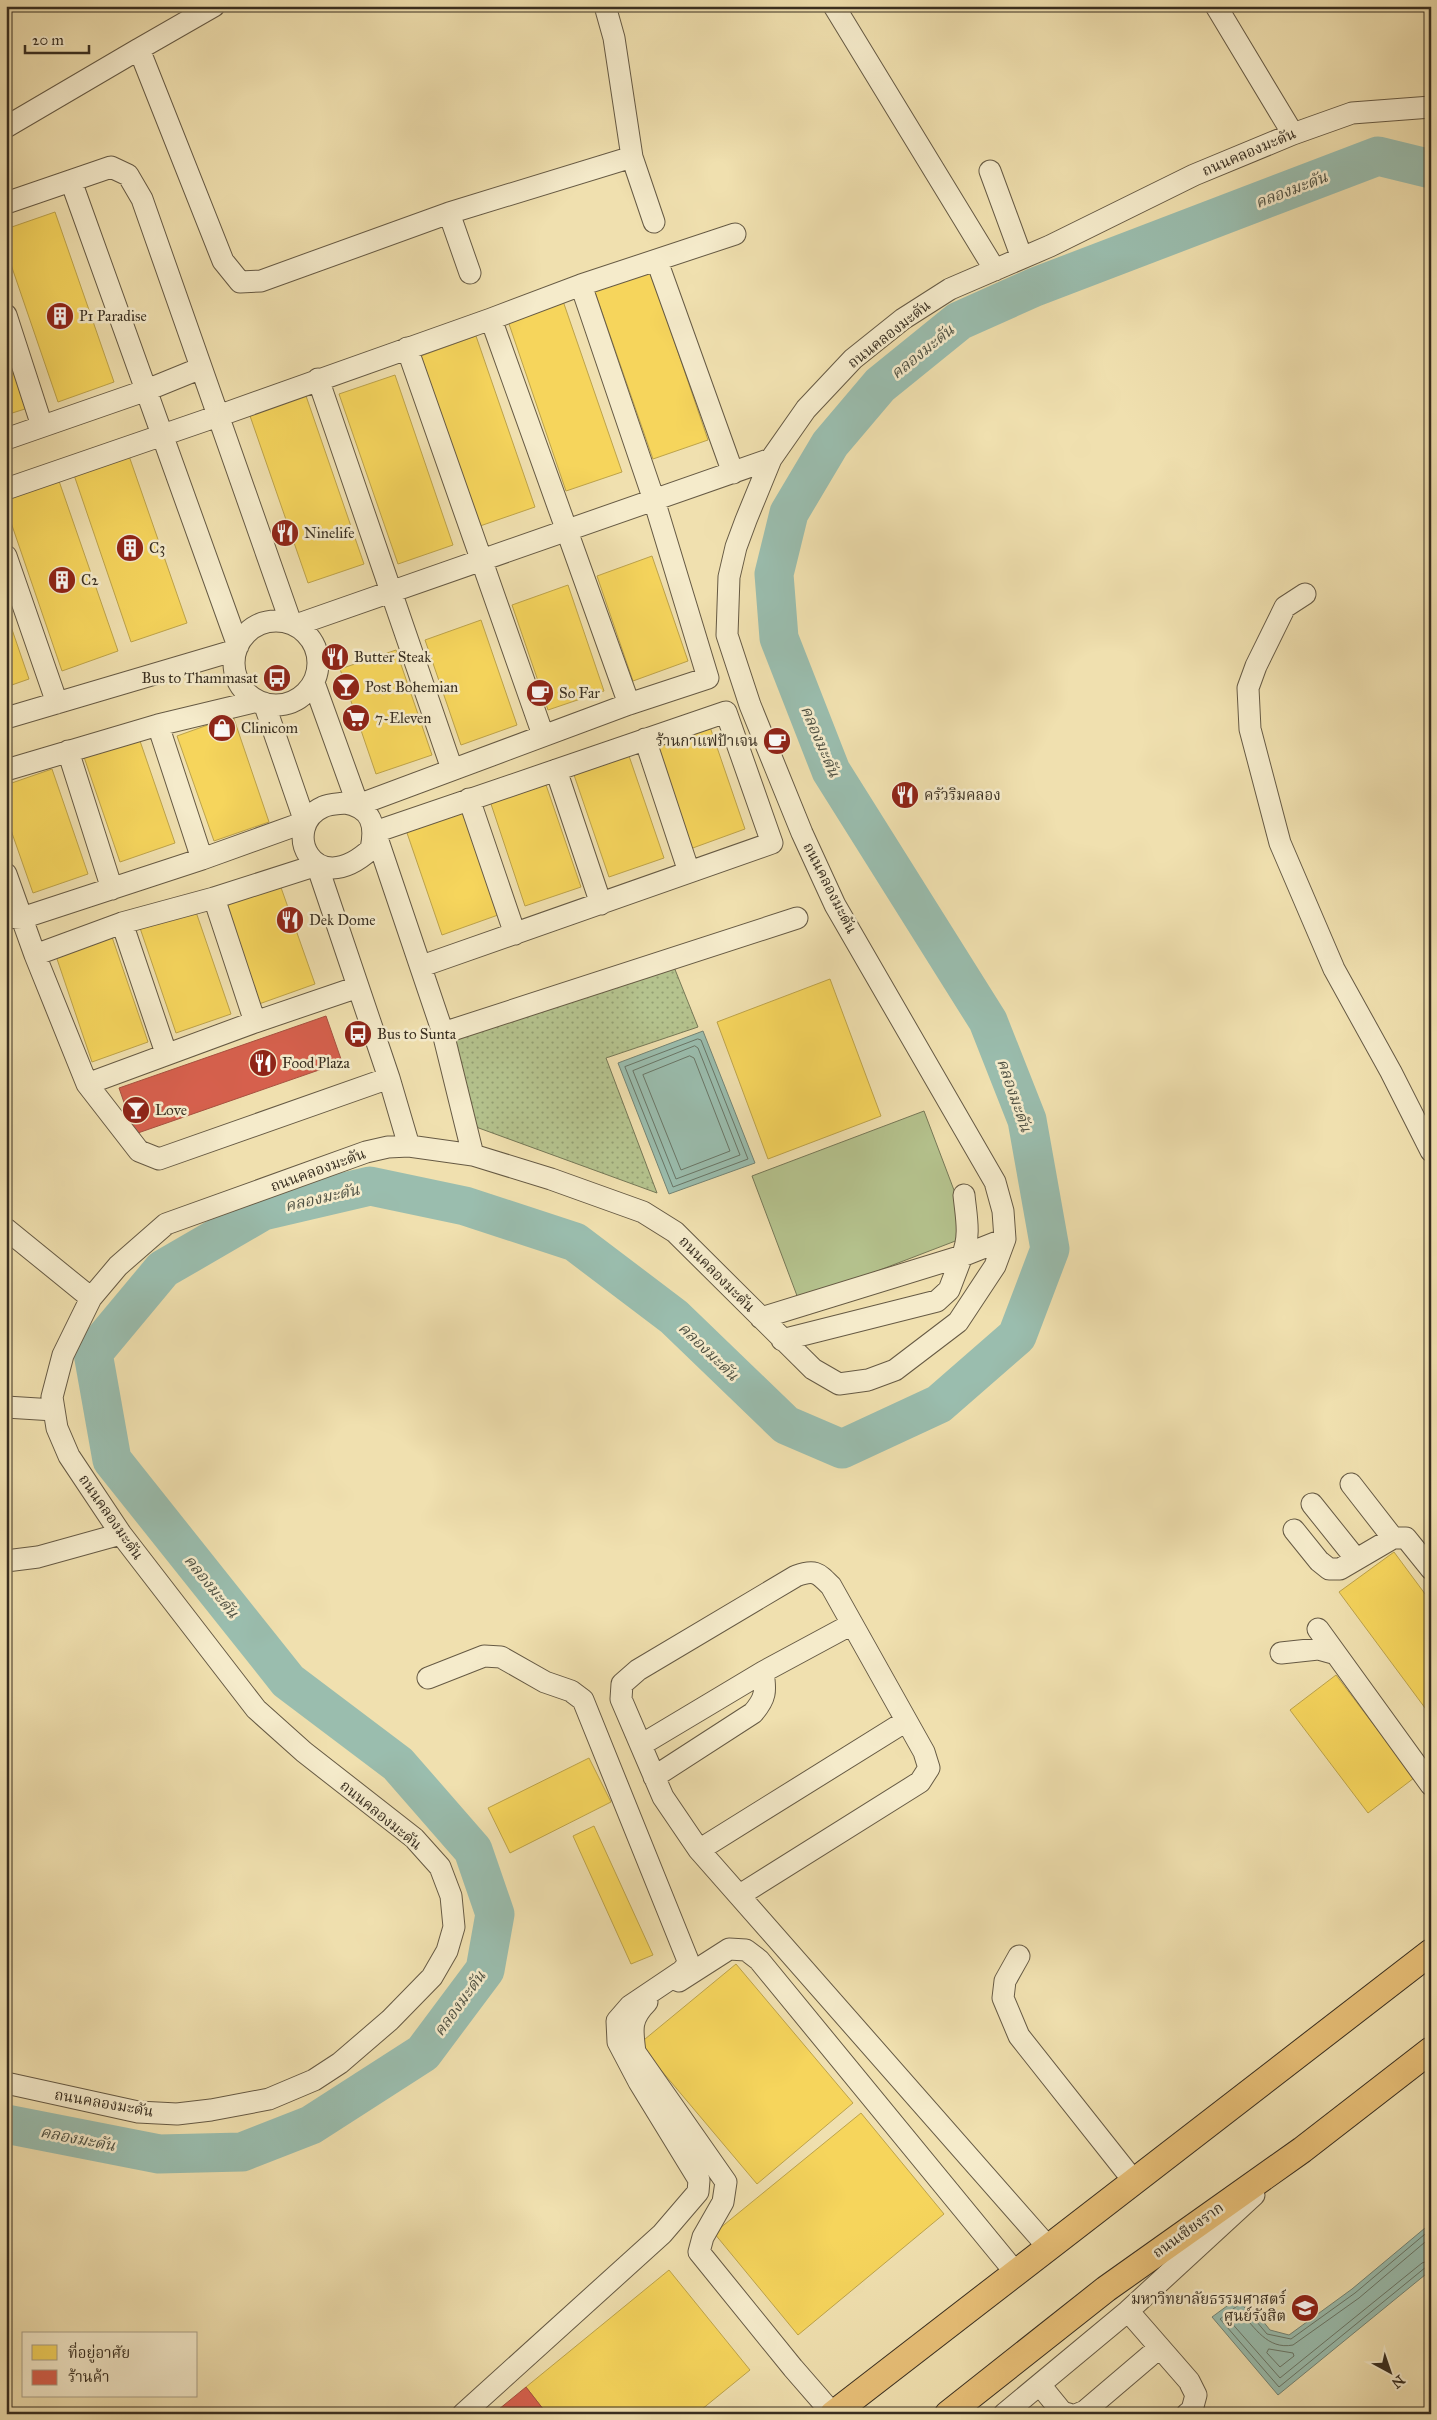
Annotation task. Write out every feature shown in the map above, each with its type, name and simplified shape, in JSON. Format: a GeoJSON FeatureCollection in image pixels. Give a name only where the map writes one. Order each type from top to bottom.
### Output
{"type":"FeatureCollection","features":[{"type":"Feature","properties":{"kind":"main road"},"geometry":{"type":"LineString","coordinates":[[833,2414],[1133,2180],[1431,1952]]}},
{"type":"Feature","properties":{"kind":"main road","name":"ถนนเชียงราก"},"geometry":{"type":"LineString","coordinates":[[948,2414],[1106,2289],[1302,2150],[1431,2050]]}},
{"type":"Feature","properties":{"kind":"street"},"geometry":{"type":"LineString","coordinates":[[6,127],[214,6]]}},
{"type":"Feature","properties":{"kind":"street"},"geometry":{"type":"LineString","coordinates":[[605,6],[614,38],[632,157],[654,222]]}},
{"type":"Feature","properties":{"kind":"street"},"geometry":{"type":"LineString","coordinates":[[834,6],[995,270]]}},
{"type":"Feature","properties":{"kind":"street"},"geometry":{"type":"LineString","coordinates":[[1216,6],[1292,134]]}},
{"type":"Feature","properties":{"kind":"street"},"geometry":{"type":"LineString","coordinates":[[140,49],[223,261],[240,282],[261,281],[449,213],[632,157]]}},
{"type":"Feature","properties":{"kind":"street","name":"ถนนคลองมะดัน"},"geometry":{"type":"LineString","coordinates":[[6,2083],[138,2112],[177,2114],[212,2110],[269,2099],[314,2080],[340,2063],[390,2020],[432,1977],[447,1950],[454,1927],[451,1896],[440,1867],[414,1838],[304,1752],[256,1709],[120,1534],[69,1456],[57,1428],[52,1397],[63,1355],[91,1298],[118,1266],[166,1224],[366,1152],[388,1147],[409,1146],[473,1155],[551,1178],[643,1212],[675,1232],[812,1369],[839,1384],[868,1380],[895,1370],[958,1322],[995,1266],[1005,1239],[1003,1211],[995,1182],[835,905],[802,833],[750,705],[727,635],[729,577],[736,547],[771,459],[806,409],[853,359],[903,319],[950,289],[1022,258],[1194,175],[1292,134],[1352,113],[1431,107]]}},
{"type":"Feature","properties":{"kind":"street"},"geometry":{"type":"LineString","coordinates":[[6,203],[111,166],[128,175],[142,199],[293,624],[313,641],[318,653],[319,665],[314,683],[306,694],[295,701],[283,705],[261,702],[158,725],[6,770]]}},
{"type":"Feature","properties":{"kind":"street"},"geometry":{"type":"LineString","coordinates":[[990,171],[1022,258]]}},
{"type":"Feature","properties":{"kind":"street"},"geometry":{"type":"LineString","coordinates":[[71,181],[237,648],[235,674],[248,694],[261,702],[305,822],[302,838],[306,851],[317,865],[389,1078],[409,1146]]}},
{"type":"Feature","properties":{"kind":"street"},"geometry":{"type":"LineString","coordinates":[[449,213],[470,273]]}},
{"type":"Feature","properties":{"kind":"street"},"geometry":{"type":"LineString","coordinates":[[6,488],[163,436],[318,379],[492,319],[580,285],[735,234]]}},
{"type":"Feature","properties":{"kind":"street"},"geometry":{"type":"LineString","coordinates":[[657,261],[733,473]]}},
{"type":"Feature","properties":{"kind":"street"},"geometry":{"type":"LineString","coordinates":[[14,918],[112,889],[202,859],[305,822],[322,808],[345,803],[358,805],[543,735],[708,678],[654,500],[580,285]]}},
{"type":"Feature","properties":{"kind":"street"},"geometry":{"type":"LineString","coordinates":[[6,315],[42,426]]}},
{"type":"Feature","properties":{"kind":"street"},"geometry":{"type":"LineString","coordinates":[[492,319],[566,530],[630,704]]}},
{"type":"Feature","properties":{"kind":"street"},"geometry":{"type":"LineString","coordinates":[[407,348],[543,735]]}},
{"type":"Feature","properties":{"kind":"street"},"geometry":{"type":"LineString","coordinates":[[6,439],[146,390],[201,368]]}},
{"type":"Feature","properties":{"kind":"street"},"geometry":{"type":"LineString","coordinates":[[318,379],[452,769]]}},
{"type":"Feature","properties":{"kind":"street"},"geometry":{"type":"LineString","coordinates":[[6,718],[237,648],[251,629],[260,624],[270,621],[293,624],[771,459]]}},
{"type":"Feature","properties":{"kind":"street"},"geometry":{"type":"LineString","coordinates":[[6,556],[57,703]]}},
{"type":"Feature","properties":{"kind":"street"},"geometry":{"type":"LineString","coordinates":[[1305,594],[1285,607],[1256,666],[1248,688],[1250,729],[1280,843],[1334,969],[1391,1072],[1431,1151]]}},
{"type":"Feature","properties":{"kind":"street"},"geometry":{"type":"LineString","coordinates":[[314,683],[358,805],[368,814],[375,832],[422,966],[443,1033],[473,1155]]}},
{"type":"Feature","properties":{"kind":"street"},"geometry":{"type":"LineString","coordinates":[[375,832],[726,712],[772,843],[422,966]]}},
{"type":"Feature","properties":{"kind":"street"},"geometry":{"type":"LineString","coordinates":[[158,725],[202,859]]}},
{"type":"Feature","properties":{"kind":"street"},"geometry":{"type":"LineString","coordinates":[[645,739],[689,872]]}},
{"type":"Feature","properties":{"kind":"street"},"geometry":{"type":"LineString","coordinates":[[68,751],[112,889]]}},
{"type":"Feature","properties":{"kind":"street"},"geometry":{"type":"LineString","coordinates":[[556,770],[600,904]]}},
{"type":"Feature","properties":{"kind":"street"},"geometry":{"type":"LineString","coordinates":[[469,799],[515,934]]}},
{"type":"Feature","properties":{"kind":"street"},"geometry":{"type":"LineString","coordinates":[[34,955],[122,923],[214,898],[317,865],[331,869],[347,866],[363,857],[371,849],[375,832]]}},
{"type":"Feature","properties":{"kind":"street"},"geometry":{"type":"LineString","coordinates":[[6,874],[14,918],[34,955],[87,1084],[139,1151],[159,1159],[389,1078]]}},
{"type":"Feature","properties":{"kind":"street"},"geometry":{"type":"LineString","coordinates":[[214,898],[255,1022]]}},
{"type":"Feature","properties":{"kind":"street"},"geometry":{"type":"LineString","coordinates":[[443,1033],[796,918]]}},
{"type":"Feature","properties":{"kind":"street"},"geometry":{"type":"LineString","coordinates":[[122,923],[166,1054]]}},
{"type":"Feature","properties":{"kind":"street"},"geometry":{"type":"LineString","coordinates":[[87,1084],[255,1022],[358,987]]}},
{"type":"Feature","properties":{"kind":"street"},"geometry":{"type":"LineString","coordinates":[[782,1340],[937,1301],[949,1290],[967,1245],[968,1226],[964,1194]]}},
{"type":"Feature","properties":{"kind":"street"},"geometry":{"type":"LineString","coordinates":[[6,1229],[91,1298]]}},
{"type":"Feature","properties":{"kind":"street"},"geometry":{"type":"LineString","coordinates":[[761,1318],[962,1256],[1005,1239]]}},
{"type":"Feature","properties":{"kind":"street"},"geometry":{"type":"LineString","coordinates":[[6,1407],[54,1410]]}},
{"type":"Feature","properties":{"kind":"street"},"geometry":{"type":"LineString","coordinates":[[1351,1484],[1393,1538]]}},
{"type":"Feature","properties":{"kind":"street"},"geometry":{"type":"LineString","coordinates":[[1312,1504],[1356,1558]]}},
{"type":"Feature","properties":{"kind":"street"},"geometry":{"type":"LineString","coordinates":[[1294,1530],[1319,1561],[1329,1569],[1340,1569],[1393,1538],[1406,1538],[1431,1569]]}},
{"type":"Feature","properties":{"kind":"street"},"geometry":{"type":"LineString","coordinates":[[6,1561],[38,1557],[120,1534]]}},
{"type":"Feature","properties":{"kind":"street"},"geometry":{"type":"LineString","coordinates":[[740,1895],[920,1782],[929,1768],[924,1752],[831,1586],[820,1575],[810,1571],[796,1576],[638,1670],[622,1684],[621,1699],[654,1777],[676,1819],[699,1850],[1048,2247]]}},
{"type":"Feature","properties":{"kind":"street"},"geometry":{"type":"LineString","coordinates":[[641,1745],[763,1672],[852,1624]]}},
{"type":"Feature","properties":{"kind":"street"},"geometry":{"type":"LineString","coordinates":[[1318,1629],[1431,1785]]}},
{"type":"Feature","properties":{"kind":"street"},"geometry":{"type":"LineString","coordinates":[[1281,1653],[1318,1649],[1336,1654]]}},
{"type":"Feature","properties":{"kind":"street"},"geometry":{"type":"LineString","coordinates":[[428,1678],[484,1656],[501,1657],[545,1682],[571,1691],[583,1700],[689,1963],[682,1971],[630,2006],[617,2021],[618,2042],[639,2082],[699,2180],[698,2192],[662,2234],[463,2414]]}},
{"type":"Feature","properties":{"kind":"street"},"geometry":{"type":"LineString","coordinates":[[654,1777],[753,1713],[764,1701],[765,1686],[763,1672]]}},
{"type":"Feature","properties":{"kind":"street"},"geometry":{"type":"LineString","coordinates":[[699,1850],[906,1721]]}},
{"type":"Feature","properties":{"kind":"street"},"geometry":{"type":"LineString","coordinates":[[833,2414],[792,2368],[699,2252],[703,2237],[723,2202],[726,2182],[635,2052],[632,2028],[637,2013],[647,2002],[729,1949],[746,1950],[759,1960],[1015,2272]]}},
{"type":"Feature","properties":{"kind":"street"},"geometry":{"type":"LineString","coordinates":[[1019,1956],[1005,1981],[1003,1998],[1019,2036],[1133,2180]]}},
{"type":"Feature","properties":{"kind":"street"},"geometry":{"type":"LineString","coordinates":[[1004,2414],[1128,2311],[1302,2150]]}},
{"type":"Feature","properties":{"kind":"street"},"geometry":{"type":"LineString","coordinates":[[1128,2311],[1189,2381],[1196,2395],[1192,2410],[1187,2414]]}},
{"type":"Feature","properties":{"kind":"street"},"geometry":{"type":"LineString","coordinates":[[1078,2414],[1085,2411],[1159,2348]]}},
{"type":"Feature","properties":{"kind":"street"},"geometry":{"type":"LineString","coordinates":[[1040,2385],[1062,2412],[1069,2414]]}},
{"type":"Feature","properties":{"kind":"green space"},"geometry":{"type":"Polygon","coordinates":[[[672,962],[698,1027],[606,1058],[657,1193],[476,1127],[453,1034],[672,962]]]}},
{"type":"Feature","properties":{"kind":"green space"},"geometry":{"type":"Polygon","coordinates":[[[924,1111],[971,1235],[799,1301],[752,1176],[924,1111]]]}},
{"type":"Feature","properties":{"kind":"water"},"geometry":{"type":"Polygon","coordinates":[[[703,1031],[755,1163],[669,1194],[618,1063],[703,1031]]]}},
{"type":"Feature","properties":{"kind":"water"},"geometry":{"type":"Polygon","coordinates":[[[1431,2223],[1431,2270],[1278,2395],[1212,2317],[1242,2295],[1270,2330],[1289,2335],[1352,2289],[1431,2223]]]}},
{"type":"Feature","properties":{"kind":"building: ที่อยู่อาศัย","name":"P1 Paradise"},"geometry":{"type":"Polygon","coordinates":[[[55,212],[114,382],[58,402],[6,250],[6,229],[55,212]]]}},
{"type":"Feature","properties":{"kind":"building: ที่อยู่อาศัย"},"geometry":{"type":"Polygon","coordinates":[[[650,270],[708,440],[653,459],[594,289],[650,270]]]}},
{"type":"Feature","properties":{"kind":"building: ที่อยู่อาศัย"},"geometry":{"type":"Polygon","coordinates":[[[563,301],[622,472],[566,491],[508,321],[563,301]]]}},
{"type":"Feature","properties":{"kind":"building: ที่อยู่อาศัย"},"geometry":{"type":"Polygon","coordinates":[[[476,336],[535,507],[480,526],[421,356],[476,336]]]}},
{"type":"Feature","properties":{"kind":"building: ที่อยู่อาศัย"},"geometry":{"type":"Polygon","coordinates":[[[6,345],[28,408],[6,415],[6,345]]]}},
{"type":"Feature","properties":{"kind":"building: ที่อยู่อาศัย"},"geometry":{"type":"Polygon","coordinates":[[[395,375],[453,545],[398,564],[339,394],[395,375]]]}},
{"type":"Feature","properties":{"kind":"building: ที่อยู่อาศัย"},"geometry":{"type":"Polygon","coordinates":[[[305,393],[364,564],[308,583],[249,413],[305,393]]]}},
{"type":"Feature","properties":{"kind":"building: ที่อยู่อาศัย","name":"C3"},"geometry":{"type":"Polygon","coordinates":[[[128,453],[187,623],[131,642],[73,472],[128,453]]]}},
{"type":"Feature","properties":{"kind":"building: ที่อยู่อาศัย","name":"C2"},"geometry":{"type":"Polygon","coordinates":[[[59,481],[118,651],[62,671],[6,508],[6,499],[59,481]]]}},
{"type":"Feature","properties":{"kind":"building: ที่อยู่อาศัย"},"geometry":{"type":"Polygon","coordinates":[[[652,556],[688,661],[633,681],[597,576],[652,556]]]}},
{"type":"Feature","properties":{"kind":"building: ที่อยู่อาศัย"},"geometry":{"type":"Polygon","coordinates":[[[568,585],[604,691],[548,710],[512,605],[568,585]]]}},
{"type":"Feature","properties":{"kind":"building: ที่อยู่อาศัย"},"geometry":{"type":"Polygon","coordinates":[[[6,612],[29,679],[6,687],[6,612]]]}},
{"type":"Feature","properties":{"kind":"building: ที่อยู่อาศัย"},"geometry":{"type":"Polygon","coordinates":[[[481,620],[517,725],[461,745],[425,640],[481,620]]]}},
{"type":"Feature","properties":{"kind":"building: ที่อยู่อาศัย"},"geometry":{"type":"Polygon","coordinates":[[[396,650],[432,755],[376,774],[340,669],[396,650]]]}},
{"type":"Feature","properties":{"kind":"building: ที่อยู่อาศัย"},"geometry":{"type":"Polygon","coordinates":[[[233,716],[269,822],[214,841],[177,736],[233,716]]]}},
{"type":"Feature","properties":{"kind":"building: ที่อยู่อาศัย"},"geometry":{"type":"Polygon","coordinates":[[[709,724],[745,829],[690,849],[654,744],[709,724]]]}},
{"type":"Feature","properties":{"kind":"building: ที่อยู่อาศัย"},"geometry":{"type":"Polygon","coordinates":[[[139,738],[175,843],[120,862],[84,757],[139,738]]]}},
{"type":"Feature","properties":{"kind":"building: ที่อยู่อาศัย"},"geometry":{"type":"Polygon","coordinates":[[[628,753],[664,858],[609,877],[573,772],[628,753]]]}},
{"type":"Feature","properties":{"kind":"building: ที่อยู่อาศัย"},"geometry":{"type":"Polygon","coordinates":[[[52,769],[88,874],[33,893],[6,816],[6,785],[52,769]]]}},
{"type":"Feature","properties":{"kind":"building: ที่อยู่อาศัย"},"geometry":{"type":"Polygon","coordinates":[[[545,782],[581,887],[525,906],[490,801],[545,782]]]}},
{"type":"Feature","properties":{"kind":"building: ที่อยู่อาศัย"},"geometry":{"type":"Polygon","coordinates":[[[462,810],[498,915],[442,935],[406,830],[462,810]]]}},
{"type":"Feature","properties":{"kind":"building: ที่อยู่อาศัย"},"geometry":{"type":"Polygon","coordinates":[[[278,879],[315,984],[259,1004],[223,899],[278,879]]]}},
{"type":"Feature","properties":{"kind":"building: ที่อยู่อาศัย"},"geometry":{"type":"Polygon","coordinates":[[[195,909],[231,1014],[176,1033],[140,928],[195,909]]]}},
{"type":"Feature","properties":{"kind":"building: ที่อยู่อาศัย"},"geometry":{"type":"Polygon","coordinates":[[[112,937],[148,1042],[92,1062],[56,956],[112,937]]]}},
{"type":"Feature","properties":{"kind":"building: ที่อยู่อาศัย"},"geometry":{"type":"Polygon","coordinates":[[[830,979],[881,1116],[768,1159],[717,1022],[830,979]]]}},
{"type":"Feature","properties":{"kind":"building: ที่อยู่อาศัย"},"geometry":{"type":"Polygon","coordinates":[[[1394,1552],[1431,1602],[1431,1716],[1339,1592],[1394,1552]]]}},
{"type":"Feature","properties":{"kind":"building: ที่อยู่อาศัย"},"geometry":{"type":"Polygon","coordinates":[[[1336,1675],[1414,1778],[1368,1813],[1290,1710],[1336,1675]]]}},
{"type":"Feature","properties":{"kind":"building: ที่อยู่อาศัย"},"geometry":{"type":"Polygon","coordinates":[[[589,1758],[611,1802],[510,1853],[488,1808],[589,1758]]]}},
{"type":"Feature","properties":{"kind":"building: ที่อยู่อาศัย"},"geometry":{"type":"Polygon","coordinates":[[[594,1826],[653,1955],[631,1964],[573,1836],[594,1826]]]}},
{"type":"Feature","properties":{"kind":"building: ที่อยู่อาศัย"},"geometry":{"type":"Polygon","coordinates":[[[736,1964],[853,2103],[757,2184],[639,2044],[736,1964]]]}},
{"type":"Feature","properties":{"kind":"building: ที่อยู่อาศัย"},"geometry":{"type":"Polygon","coordinates":[[[861,2113],[944,2214],[798,2335],[714,2233],[861,2113]]]}},
{"type":"Feature","properties":{"kind":"building: ที่อยู่อาศัย"},"geometry":{"type":"Polygon","coordinates":[[[669,2270],[750,2370],[696,2414],[547,2414],[526,2387],[669,2270]]]}},
{"type":"Feature","properties":{"kind":"building: ร้านค้า"},"geometry":{"type":"Polygon","coordinates":[[[326,1016],[342,1062],[135,1134],[119,1088],[326,1016]]]}},
{"type":"Feature","properties":{"kind":"building: ร้านค้า"},"geometry":{"type":"Polygon","coordinates":[[[526,2387],[547,2414],[493,2414],[526,2387]]]}},
{"type":"Feature","properties":{"kind":"waterway","name":"คลองมะดัน"},"geometry":{"type":"LineString","coordinates":[[6,2124],[159,2154],[242,2152],[311,2125],[423,2053],[485,1970],[495,1914],[473,1850],[398,1764],[288,1681],[112,1460],[93,1353],[163,1269],[263,1211],[370,1186],[465,1206],[575,1242],[674,1317],[786,1425],[842,1449],[939,1404],[1017,1336],[1050,1249],[1027,1120],[988,1021],[831,771],[779,638],[774,574],[789,513],[830,444],[880,385],[959,321],[1035,287],[1378,156],[1431,169]]}},
{"type":"Feature","properties":{"kind":"place","name":"P1 Paradise"},"geometry":{"type":"Point","coordinates":[60,316]}},
{"type":"Feature","properties":{"kind":"place","name":"Ninelife"},"geometry":{"type":"Point","coordinates":[285,533]}},
{"type":"Feature","properties":{"kind":"place","name":"C3"},"geometry":{"type":"Point","coordinates":[130,548]}},
{"type":"Feature","properties":{"kind":"place","name":"C2"},"geometry":{"type":"Point","coordinates":[62,580]}},
{"type":"Feature","properties":{"kind":"place","name":"Butter Steak"},"geometry":{"type":"Point","coordinates":[335,657]}},
{"type":"Feature","properties":{"kind":"place","name":"Bus to Thammasat"},"geometry":{"type":"Point","coordinates":[277,678]}},
{"type":"Feature","properties":{"kind":"place","name":"Post Bohemian"},"geometry":{"type":"Point","coordinates":[346,687]}},
{"type":"Feature","properties":{"kind":"place","name":"So Far"},"geometry":{"type":"Point","coordinates":[540,693]}},
{"type":"Feature","properties":{"kind":"place","name":"7-Eleven"},"geometry":{"type":"Point","coordinates":[356,718]}},
{"type":"Feature","properties":{"kind":"place","name":"Clinicom"},"geometry":{"type":"Point","coordinates":[222,728]}},
{"type":"Feature","properties":{"kind":"place","name":"ร้านกาแฟป้าเจน"},"geometry":{"type":"Point","coordinates":[777,741]}},
{"type":"Feature","properties":{"kind":"place","name":"ครัวริมคลอง"},"geometry":{"type":"Point","coordinates":[905,795]}},
{"type":"Feature","properties":{"kind":"place","name":"Dek Dome"},"geometry":{"type":"Point","coordinates":[290,920]}},
{"type":"Feature","properties":{"kind":"place","name":"Bus to Sunta"},"geometry":{"type":"Point","coordinates":[358,1034]}},
{"type":"Feature","properties":{"kind":"place","name":"Food Plaza"},"geometry":{"type":"Point","coordinates":[263,1063]}},
{"type":"Feature","properties":{"kind":"place","name":"Love"},"geometry":{"type":"Point","coordinates":[136,1110]}},
{"type":"Feature","properties":{"kind":"place","name":"มหาวิทยาลัยธรรมศาสตร์ ศูนย์รังสิต"},"geometry":{"type":"Point","coordinates":[1305,2308]}}]}
